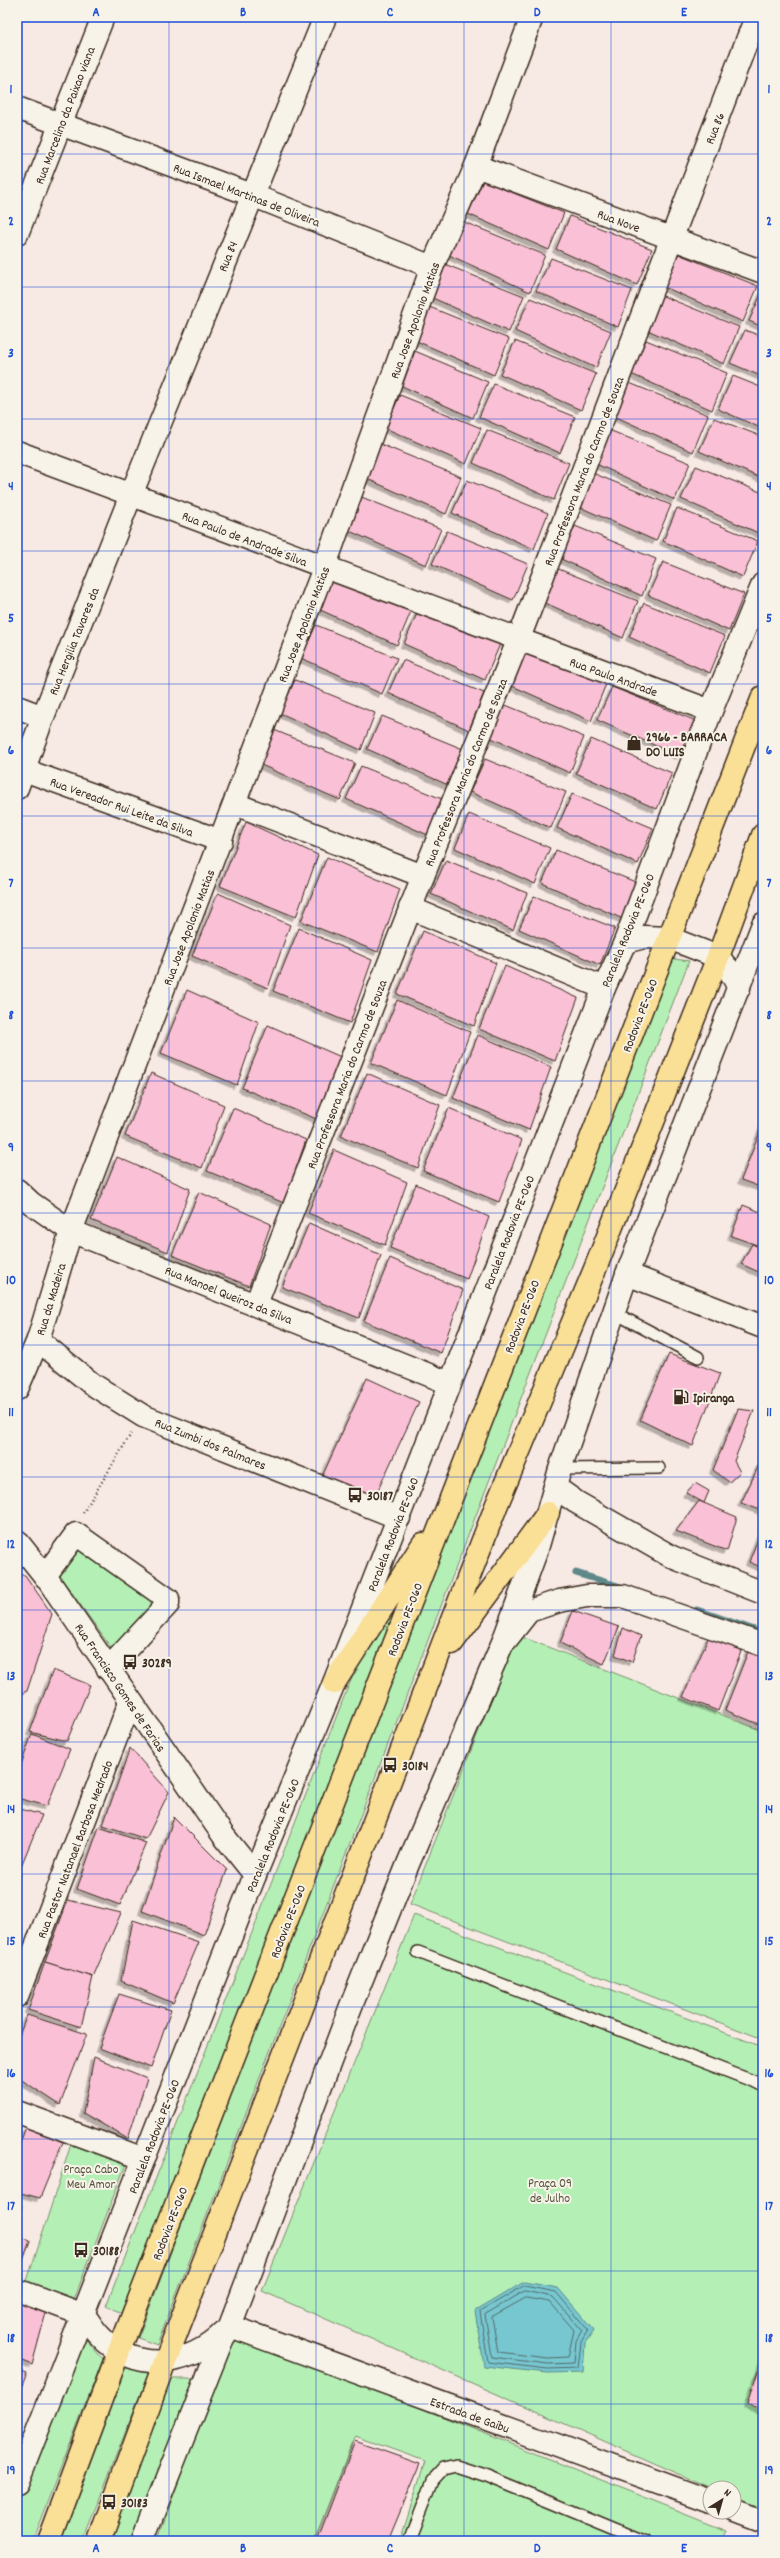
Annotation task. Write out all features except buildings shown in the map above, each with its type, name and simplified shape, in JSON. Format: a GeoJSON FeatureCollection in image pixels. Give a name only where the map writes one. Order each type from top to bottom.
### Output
{"type":"FeatureCollection","features":[{"type":"Feature","properties":{"kind":"highway","name":"Rodovia PE-060"},"geometry":{"type":"LineString","coordinates":[[48,2541],[119,2351],[322,1834],[447,1506],[763,697]]}},
{"type":"Feature","properties":{"kind":"highway"},"geometry":{"type":"LineString","coordinates":[[99,2541],[165,2362],[437,1663],[497,1504],[595,1269],[718,957],[763,835]]}},
{"type":"Feature","properties":{"kind":"highway"},"geometry":{"type":"LineString","coordinates":[[334,1683],[447,1506]]}},
{"type":"Feature","properties":{"kind":"highway"},"geometry":{"type":"LineString","coordinates":[[437,1663],[548,1513]]}},
{"type":"Feature","properties":{"kind":"street","name":"Rua Marcelino da Paixao viana"},"geometry":{"type":"LineString","coordinates":[[17,234],[103,17]]}},
{"type":"Feature","properties":{"kind":"street","name":"Rua 84"},"geometry":{"type":"LineString","coordinates":[[131,495],[325,17]]}},
{"type":"Feature","properties":{"kind":"street","name":"Rua Jose Apolonio Matias"},"geometry":{"type":"LineString","coordinates":[[71,1231],[324,568],[432,267],[476,166],[532,17]]}},
{"type":"Feature","properties":{"kind":"street","name":"Rua 86"},"geometry":{"type":"LineString","coordinates":[[671,239],[756,17]]}},
{"type":"Feature","properties":{"kind":"street","name":"Rua Ismael Martinas de Oliveira"},"geometry":{"type":"LineString","coordinates":[[17,108],[252,195],[432,267]]}},
{"type":"Feature","properties":{"kind":"street","name":"Rua Nove"},"geometry":{"type":"LineString","coordinates":[[476,166],[763,272]]}},
{"type":"Feature","properties":{"kind":"street","name":"Rua Professora Maria do Carmo de Souza"},"geometry":{"type":"LineString","coordinates":[[256,1304],[410,908],[518,641],[671,239]]}},
{"type":"Feature","properties":{"kind":"street","name":"Rua Paulo de Andrade Silva"},"geometry":{"type":"LineString","coordinates":[[17,452],[518,641]]}},
{"type":"Feature","properties":{"kind":"street","name":"Rua Hergilia Tavares da"},"geometry":{"type":"LineString","coordinates":[[20,779],[43,716],[131,495]]}},
{"type":"Feature","properties":{"kind":"street","name":"Paralela Rodovia PE-060"},"geometry":{"type":"LineString","coordinates":[[19,2473],[84,2315],[255,1875],[334,1683],[399,1518],[449,1383],[604,988],[625,942],[711,711],[763,584]]}},
{"type":"Feature","properties":{"kind":"street","name":"Rua Paulo Andrade"},"geometry":{"type":"LineString","coordinates":[[518,641],[711,711]]}},
{"type":"Feature","properties":{"kind":"street"},"geometry":{"type":"LineString","coordinates":[[17,706],[43,716]]}},
{"type":"Feature","properties":{"kind":"street","name":"Rua Vereador Rui Leite da Silva"},"geometry":{"type":"LineString","coordinates":[[20,779],[220,841]]}},
{"type":"Feature","properties":{"kind":"street"},"geometry":{"type":"LineString","coordinates":[[235,804],[423,876]]}},
{"type":"Feature","properties":{"kind":"street"},"geometry":{"type":"LineString","coordinates":[[410,908],[604,988]]}},
{"type":"Feature","properties":{"kind":"street"},"geometry":{"type":"LineString","coordinates":[[142,2541],[222,2340],[230,2326],[354,1999],[408,1864],[504,1642],[548,1513],[558,1478],[613,1312],[763,924]]}},
{"type":"Feature","properties":{"kind":"street"},"geometry":{"type":"LineString","coordinates":[[625,942],[644,936],[669,938],[718,957],[730,971],[739,988]]}},
{"type":"Feature","properties":{"kind":"street","name":"Rua Manoel Queiroz da Silva"},"geometry":{"type":"LineString","coordinates":[[17,1190],[31,1203],[71,1231],[256,1304],[449,1383]]}},
{"type":"Feature","properties":{"kind":"street","name":"Rua da Madeira"},"geometry":{"type":"LineString","coordinates":[[17,1389],[38,1340],[71,1231]]}},
{"type":"Feature","properties":{"kind":"street"},"geometry":{"type":"LineString","coordinates":[[627,1274],[763,1326]]}},
{"type":"Feature","properties":{"kind":"street","name":"Rua Zumbi dos Palmares"},"geometry":{"type":"LineString","coordinates":[[38,1340],[92,1384],[143,1416],[399,1518]]}},
{"type":"Feature","properties":{"kind":"street"},"geometry":{"type":"LineString","coordinates":[[558,1478],[576,1502],[672,1557],[763,1593]]}},
{"type":"Feature","properties":{"kind":"street"},"geometry":{"type":"LineString","coordinates":[[31,1566],[76,1534],[166,1597],[169,1602],[108,1669]]}},
{"type":"Feature","properties":{"kind":"street","name":"Rua Francisco Gomes de Farias"},"geometry":{"type":"LineString","coordinates":[[17,1541],[31,1566],[108,1669],[223,1835],[255,1875]]}},
{"type":"Feature","properties":{"kind":"street"},"geometry":{"type":"LineString","coordinates":[[504,1642],[529,1610],[559,1601],[587,1596],[623,1596],[763,1645]]}},
{"type":"Feature","properties":{"kind":"street","name":"Rua Pastor Natanael Barbosa Medrado"},"geometry":{"type":"LineString","coordinates":[[17,1996],[130,1702]]}},
{"type":"Feature","properties":{"kind":"street"},"geometry":{"type":"LineString","coordinates":[[17,2112],[144,2159]]}},
{"type":"Feature","properties":{"kind":"street"},"geometry":{"type":"LineString","coordinates":[[17,2290],[84,2315],[99,2335],[119,2351],[133,2358],[165,2362],[190,2357],[212,2344],[230,2326]]}},
{"type":"Feature","properties":{"kind":"street","name":"Estrada de Gaibu"},"geometry":{"type":"LineString","coordinates":[[230,2326],[702,2499]]}},
{"type":"Feature","properties":{"kind":"street"},"geometry":{"type":"LineString","coordinates":[[742,2513],[763,2521]]}},
{"type":"Feature","properties":{"kind":"lane"},"geometry":{"type":"LineString","coordinates":[[613,1312],[698,1356]]}},
{"type":"Feature","properties":{"kind":"lane"},"geometry":{"type":"LineString","coordinates":[[558,1478],[658,1468]]}},
{"type":"Feature","properties":{"kind":"lane"},"geometry":{"type":"LineString","coordinates":[[418,1952],[763,2085]]}},
{"type":"Feature","properties":{"kind":"lane"},"geometry":{"type":"LineString","coordinates":[[409,2541],[433,2480],[443,2469],[456,2466],[487,2476],[644,2541]]}},
{"type":"Feature","properties":{"kind":"path"},"geometry":{"type":"LineString","coordinates":[[76,1534],[76,1523],[143,1416]]}},
{"type":"Feature","properties":{"kind":"green space"},"geometry":{"type":"Polygon","coordinates":[[[667,958],[689,961],[157,2345],[138,2338],[667,958]]]}},
{"type":"Feature","properties":{"kind":"green space"},"geometry":{"type":"Polygon","coordinates":[[[75,1529],[181,1598],[150,1641],[124,1666],[50,1562],[75,1529]]]}},
{"type":"Feature","properties":{"kind":"green space"},"geometry":{"type":"Polygon","coordinates":[[[401,1594],[124,2314],[106,2306],[346,1692],[384,1604],[401,1594]]]}},
{"type":"Feature","properties":{"kind":"green space"},"geometry":{"type":"Polygon","coordinates":[[[517,1635],[763,1731],[763,2039],[410,1904],[517,1635]]]}},
{"type":"Feature","properties":{"kind":"green space","name":"Praça 09 de Julho"},"geometry":{"type":"Polygon","coordinates":[[[414,1915],[763,2047],[763,2510],[742,2501],[742,2480],[702,2480],[702,2484],[262,2291],[414,1915]]]}},
{"type":"Feature","properties":{"kind":"green space","name":"Praça Cabo Meu Amor"},"geometry":{"type":"Polygon","coordinates":[[[73,2138],[129,2156],[73,2302],[26,2284],[73,2138]]]}},
{"type":"Feature","properties":{"kind":"green space"},"geometry":{"type":"Polygon","coordinates":[[[232,2333],[727,2530],[721,2541],[413,2541],[401,2537],[425,2461],[355,2436],[314,2541],[157,2541],[232,2333]]]}},
{"type":"Feature","properties":{"kind":"green space"},"geometry":{"type":"Polygon","coordinates":[[[85,2339],[103,2359],[32,2541],[17,2541],[17,2495],[27,2467],[85,2339]]]}},
{"type":"Feature","properties":{"kind":"green space"},"geometry":{"type":"Polygon","coordinates":[[[125,2364],[150,2369],[83,2541],[57,2541],[125,2364]]]}},
{"type":"Feature","properties":{"kind":"green space"},"geometry":{"type":"Polygon","coordinates":[[[171,2379],[198,2379],[134,2541],[109,2541],[171,2379]]]}},
{"type":"Feature","properties":{"kind":"water"},"geometry":{"type":"Polygon","coordinates":[[[524,2282],[558,2288],[594,2330],[585,2343],[583,2372],[548,2373],[484,2366],[475,2311],[524,2282]]]}},
{"type":"Feature","properties":{"kind":"waterway"},"geometry":{"type":"LineString","coordinates":[[576,1573],[624,1588]]}},
{"type":"Feature","properties":{"kind":"waterway"},"geometry":{"type":"LineString","coordinates":[[697,1610],[763,1633]]}},
{"type":"Feature","properties":{"kind":"place","name":"2966 - BARRACA DO LUIS"},"geometry":{"type":"Point","coordinates":[634,743]}},
{"type":"Feature","properties":{"kind":"place","name":"Ipiranga"},"geometry":{"type":"Point","coordinates":[681,1397]}},
{"type":"Feature","properties":{"kind":"place","name":"30187"},"geometry":{"type":"Point","coordinates":[355,1495]}},
{"type":"Feature","properties":{"kind":"place","name":"30289"},"geometry":{"type":"Point","coordinates":[130,1662]}},
{"type":"Feature","properties":{"kind":"place","name":"30184"},"geometry":{"type":"Point","coordinates":[390,1765]}},
{"type":"Feature","properties":{"kind":"place","name":"30188"},"geometry":{"type":"Point","coordinates":[81,2250]}},
{"type":"Feature","properties":{"kind":"place","name":"30183"},"geometry":{"type":"Point","coordinates":[109,2502]}}]}
